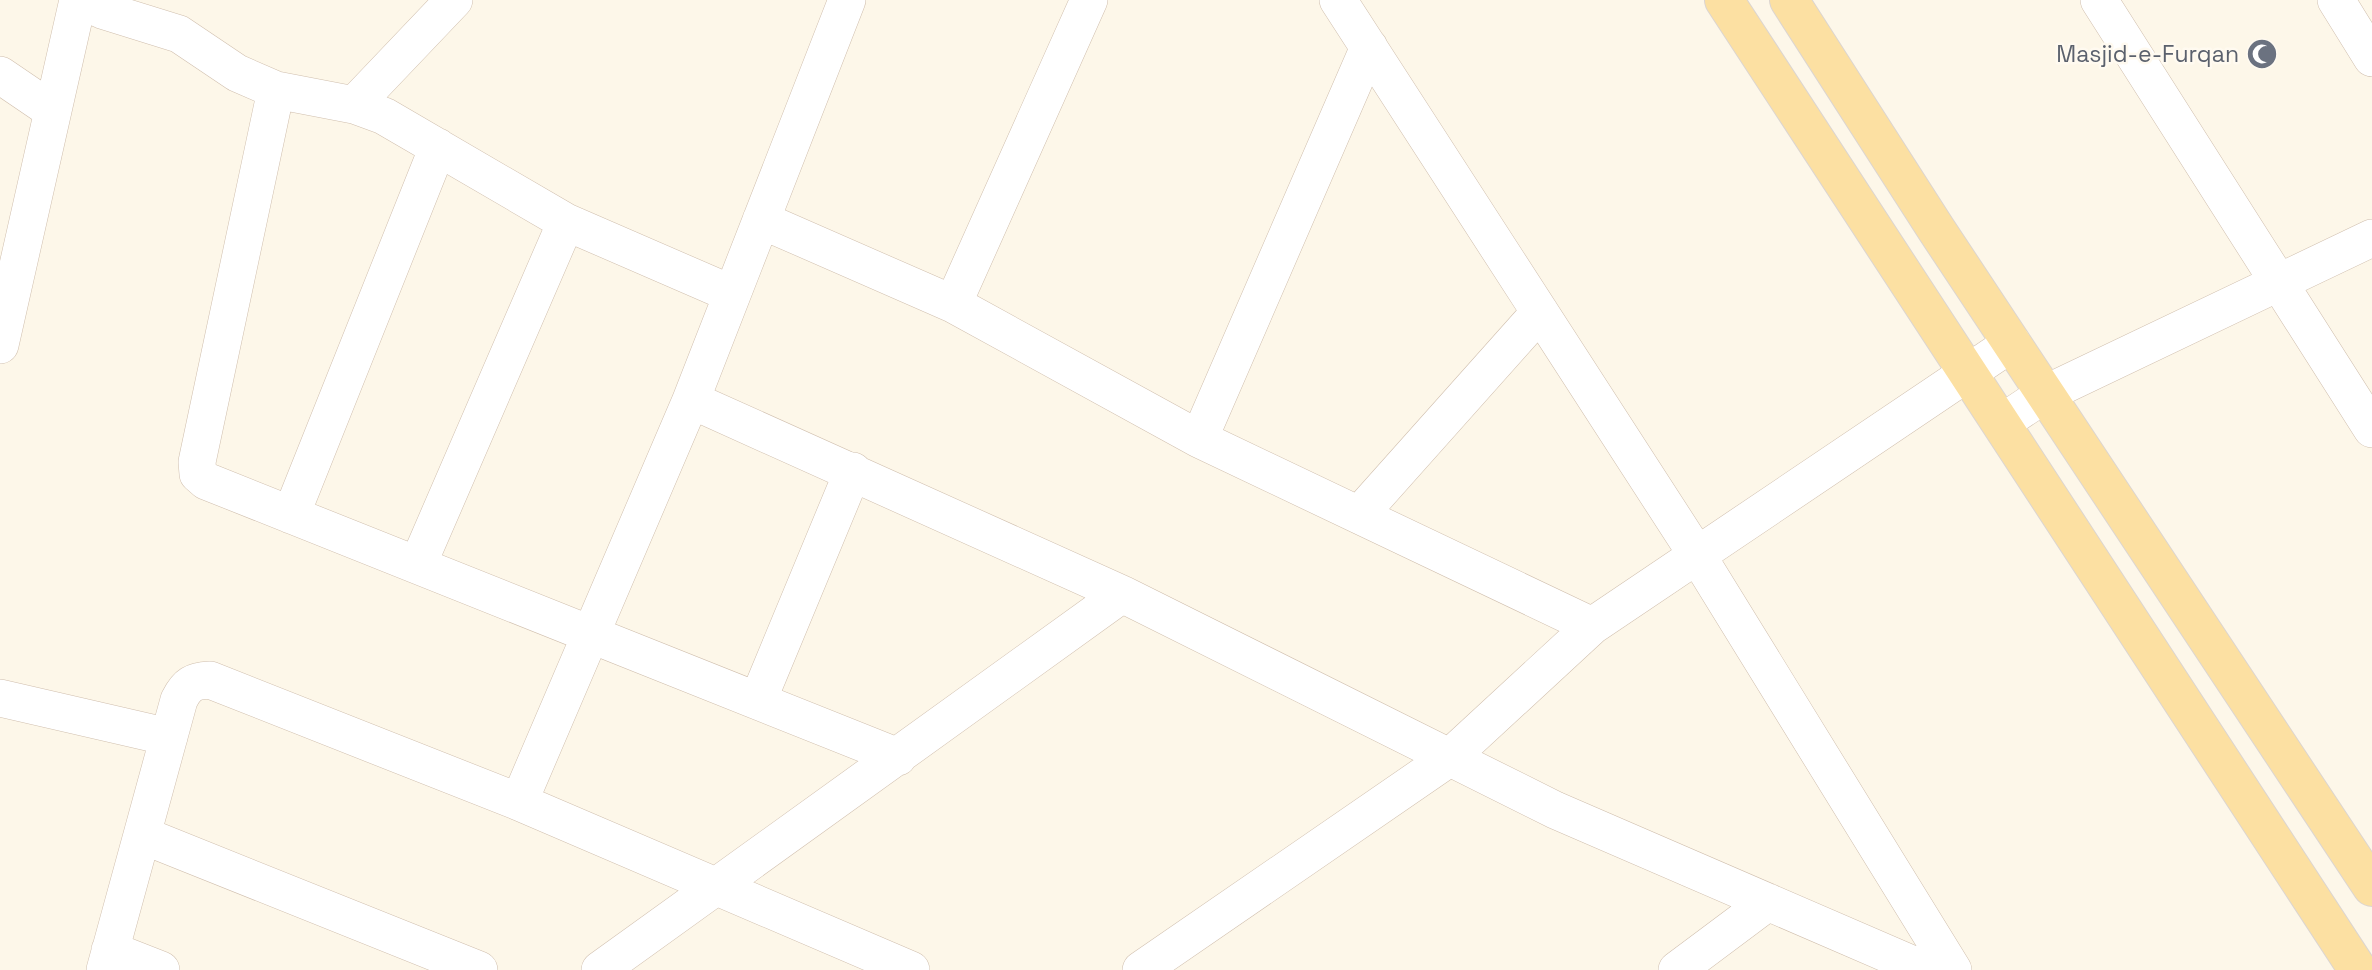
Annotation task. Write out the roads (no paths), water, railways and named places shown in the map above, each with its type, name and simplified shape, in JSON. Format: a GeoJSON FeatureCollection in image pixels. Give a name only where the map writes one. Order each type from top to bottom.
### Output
{"type":"FeatureCollection","features":[{"type":"Feature","properties":{"kind":"main road"},"geometry":{"type":"LineString","coordinates":[[1724,0],[1971,373],[2358,970]]}},
{"type":"Feature","properties":{"kind":"main road"},"geometry":{"type":"LineString","coordinates":[[1789,0],[2372,887]]}},
{"type":"Feature","properties":{"kind":"street"},"geometry":{"type":"LineString","coordinates":[[0,345],[79,0],[179,34],[237,73],[276,90],[354,105],[384,116],[566,222],[732,294]]}},
{"type":"Feature","properties":{"kind":"street"},"geometry":{"type":"LineString","coordinates":[[354,105],[454,0]]}},
{"type":"Feature","properties":{"kind":"street"},"geometry":{"type":"LineString","coordinates":[[519,802],[691,400],[847,0]]}},
{"type":"Feature","properties":{"kind":"street"},"geometry":{"type":"LineString","coordinates":[[953,304],[1089,0]]}},
{"type":"Feature","properties":{"kind":"street"},"geometry":{"type":"LineString","coordinates":[[1338,0],[1697,555],[1953,970]]}},
{"type":"Feature","properties":{"kind":"street"},"geometry":{"type":"LineString","coordinates":[[2099,0],[2372,429]]}},
{"type":"Feature","properties":{"kind":"street"},"geometry":{"type":"LineString","coordinates":[[2336,0],[2372,58]]}},
{"type":"Feature","properties":{"kind":"street"},"geometry":{"type":"LineString","coordinates":[[1199,439],[1368,47]]}},
{"type":"Feature","properties":{"kind":"street"},"geometry":{"type":"LineString","coordinates":[[0,75],[53,111]]}},
{"type":"Feature","properties":{"kind":"street"},"geometry":{"type":"LineString","coordinates":[[276,90],[197,462],[198,474],[206,481],[898,757]]}},
{"type":"Feature","properties":{"kind":"street"},"geometry":{"type":"LineString","coordinates":[[291,514],[438,147]]}},
{"type":"Feature","properties":{"kind":"street"},"geometry":{"type":"LineString","coordinates":[[761,220],[953,304],[1199,439],[1592,626]]}},
{"type":"Feature","properties":{"kind":"street"},"geometry":{"type":"LineString","coordinates":[[418,564],[566,222]]}},
{"type":"Feature","properties":{"kind":"street"},"geometry":{"type":"LineString","coordinates":[[2003,422],[2046,394],[2372,238]]}},
{"type":"Feature","properties":{"kind":"street"},"geometry":{"type":"LineString","coordinates":[[1359,515],[1540,312]]}},
{"type":"Feature","properties":{"kind":"street"},"geometry":{"type":"LineString","coordinates":[[1141,970],[1449,758],[1592,626],[2012,343]]}},
{"type":"Feature","properties":{"kind":"street"},"geometry":{"type":"LineString","coordinates":[[691,400],[1122,594],[1555,810],[1924,970]]}},
{"type":"Feature","properties":{"kind":"street"},"geometry":{"type":"LineString","coordinates":[[758,700],[853,471]]}},
{"type":"Feature","properties":{"kind":"street"},"geometry":{"type":"LineString","coordinates":[[600,970],[1122,594]]}},
{"type":"Feature","properties":{"kind":"street"},"geometry":{"type":"LineString","coordinates":[[161,970],[108,960],[169,737],[186,687],[194,681],[211,680],[519,802],[911,970]]}},
{"type":"Feature","properties":{"kind":"street"},"geometry":{"type":"LineString","coordinates":[[0,698],[169,737]]}},
{"type":"Feature","properties":{"kind":"street"},"geometry":{"type":"LineString","coordinates":[[142,835],[479,970]]}},
{"type":"Feature","properties":{"kind":"street"},"geometry":{"type":"LineString","coordinates":[[1677,970],[1768,902]]}},
{"type":"Feature","properties":{"kind":"place","name":"Masjid-e-Furqan"},"geometry":{"type":"Point","coordinates":[2262,54]}}]}
